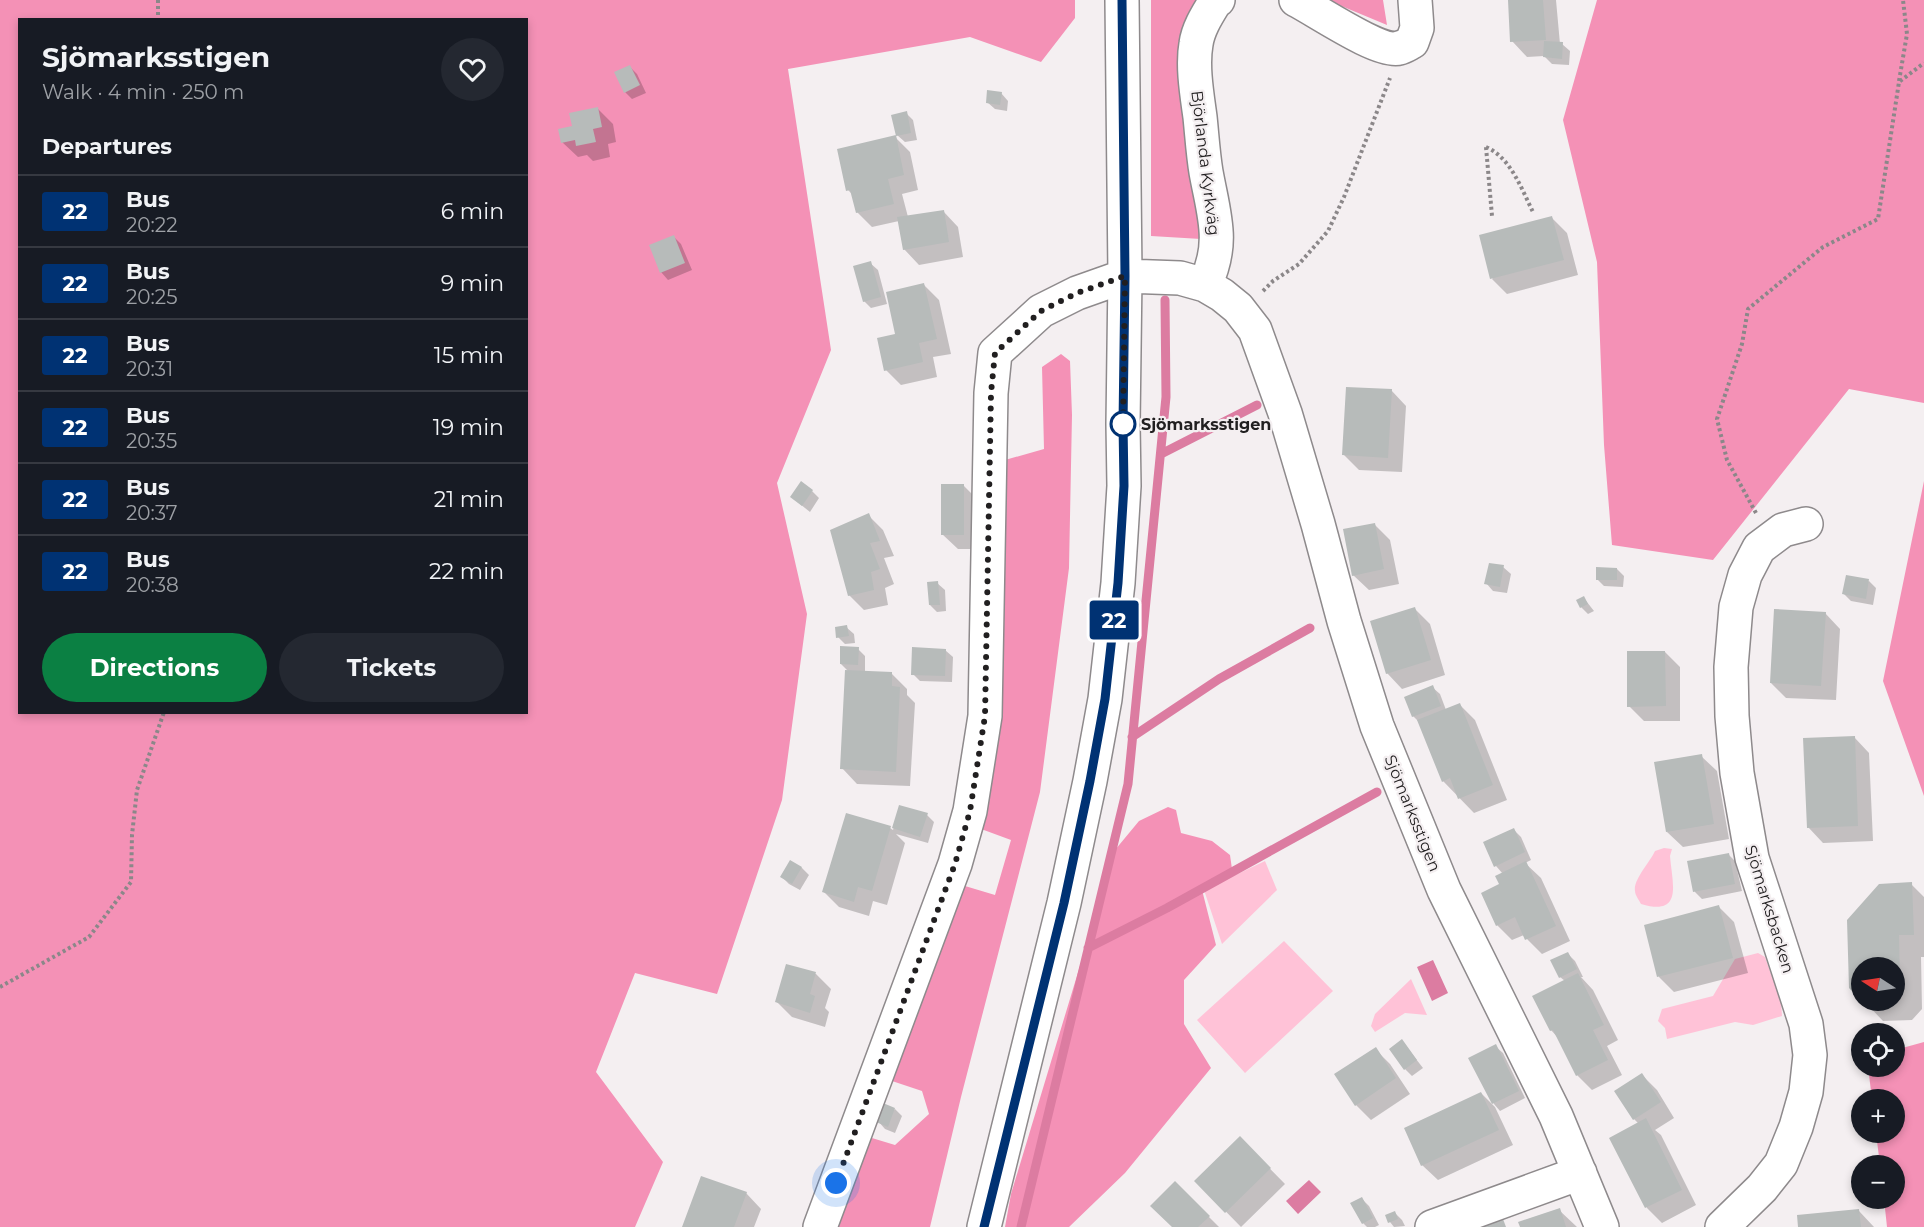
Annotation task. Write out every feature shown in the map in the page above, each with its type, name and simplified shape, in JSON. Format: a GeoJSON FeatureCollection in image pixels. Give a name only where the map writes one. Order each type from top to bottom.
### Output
{"type":"FeatureCollection","features":[{"type":"Feature","properties":{"kind":"street"},"geometry":{"type":"LineString","coordinates":[[984,1227],[1064,903],[1105,699],[1118,583],[1124,486],[1125,276],[1122,0]]}},
{"type":"Feature","properties":{"kind":"street","name":"Björlanda Kyrkväg"},"geometry":{"type":"LineString","coordinates":[[1205,285],[1216,252],[1217,227],[1206,170],[1198,106],[1196,44],[1202,24],[1218,0]]}},
{"type":"Feature","properties":{"kind":"street"},"geometry":{"type":"LineString","coordinates":[[1296,0],[1362,37],[1382,46],[1398,49],[1412,42],[1417,28],[1415,0]]}},
{"type":"Feature","properties":{"kind":"street"},"geometry":{"type":"LineString","coordinates":[[820,1227],[955,864],[970,811],[985,716],[991,393],[995,353],[1041,311],[1077,293],[1125,276],[1180,278],[1205,285]]}},
{"type":"Feature","properties":{"kind":"street","name":"Sjömarksstigen"},"geometry":{"type":"LineString","coordinates":[[1205,285],[1238,308],[1255,330],[1278,394],[1377,726],[1444,890],[1556,1116],[1602,1227]]}},
{"type":"Feature","properties":{"kind":"street","name":"Sjömarksbacken"},"geometry":{"type":"LineString","coordinates":[[1722,1227],[1762,1188],[1781,1164],[1796,1127],[1806,1092],[1810,1055],[1806,1024],[1752,858],[1737,773],[1731,667],[1736,607],[1745,575],[1759,548],[1783,530],[1806,524]]}},
{"type":"Feature","properties":{"kind":"street"},"geometry":{"type":"LineString","coordinates":[[1432,1227],[1580,1173]]}},
{"type":"Feature","properties":{"kind":"path"},"geometry":{"type":"LineString","coordinates":[[158,0],[158,18]]}},
{"type":"Feature","properties":{"kind":"path"},"geometry":{"type":"LineString","coordinates":[[1770,539],[1727,460],[1717,419],[1742,344],[1748,309],[1823,247],[1878,219],[1907,34],[1903,0]]}},
{"type":"Feature","properties":{"kind":"path"},"geometry":{"type":"LineString","coordinates":[[1244,316],[1256,298],[1273,281],[1299,264],[1328,231],[1348,188],[1402,47]]}},
{"type":"Feature","properties":{"kind":"path"},"geometry":{"type":"LineString","coordinates":[[1899,82],[1924,63]]}},
{"type":"Feature","properties":{"kind":"path"},"geometry":{"type":"LineString","coordinates":[[1492,216],[1486,147],[1497,152],[1509,167],[1533,212]]}},
{"type":"Feature","properties":{"kind":"path"},"geometry":{"type":"LineString","coordinates":[[0,987],[89,937],[131,882],[132,835],[137,790],[163,714]]}},
{"type":"Feature","properties":{"kind":"shaded area"},"geometry":{"type":"Polygon","coordinates":[[[0,0],[1075,0],[1075,18],[1041,62],[970,37],[788,69],[831,350],[777,483],[807,614],[782,800],[717,994],[635,973],[596,1072],[663,1162],[635,1227],[0,1227],[0,0]]]}},
{"type":"Feature","properties":{"kind":"shaded area"},"geometry":{"type":"Polygon","coordinates":[[[1151,0],[1208,0],[1197,204],[1201,239],[1151,236],[1151,0]]]}},
{"type":"Feature","properties":{"kind":"shaded area"},"geometry":{"type":"Polygon","coordinates":[[[1327,0],[1383,0],[1387,25],[1327,0]]]}},
{"type":"Feature","properties":{"kind":"shaded area"},"geometry":{"type":"Polygon","coordinates":[[[1597,0],[1924,0],[1924,403],[1849,389],[1713,560],[1612,545],[1604,445],[1597,262],[1563,120],[1597,0]]]}},
{"type":"Feature","properties":{"kind":"shaded area"},"geometry":{"type":"Polygon","coordinates":[[[1061,354],[1070,361],[1072,415],[1069,568],[1040,792],[961,1097],[930,1227],[829,1227],[862,1135],[895,1145],[929,1114],[922,1091],[886,1079],[955,883],[995,895],[1011,840],[973,826],[1005,460],[1044,449],[1042,367],[1061,354]]]}},
{"type":"Feature","properties":{"kind":"shaded area"},"geometry":{"type":"Polygon","coordinates":[[[1924,481],[1924,796],[1883,681],[1924,481]]]}},
{"type":"Feature","properties":{"kind":"shaded area"},"geometry":{"type":"Polygon","coordinates":[[[1168,807],[1176,810],[1181,833],[1212,841],[1230,855],[1232,869],[1201,886],[1216,945],[1184,980],[1184,1024],[1211,1068],[1125,1173],[1069,1227],[1005,1227],[1011,1194],[1115,850],[1139,821],[1168,807]]]}},
{"type":"Feature","properties":{"kind":"shaded area"},"geometry":{"type":"Polygon","coordinates":[[[1664,848],[1672,849],[1670,856],[1673,886],[1670,902],[1664,906],[1655,907],[1641,904],[1635,893],[1637,882],[1655,851],[1664,848]]]}},
{"type":"Feature","properties":{"kind":"shaded area"},"geometry":{"type":"Polygon","coordinates":[[[1265,861],[1277,890],[1222,944],[1204,890],[1265,861]]]}},
{"type":"Feature","properties":{"kind":"shaded area"},"geometry":{"type":"Polygon","coordinates":[[[1284,941],[1333,991],[1245,1073],[1197,1020],[1284,941]]]}},
{"type":"Feature","properties":{"kind":"shaded area"},"geometry":{"type":"Polygon","coordinates":[[[1758,953],[1765,957],[1781,1002],[1782,1016],[1753,1025],[1735,1022],[1667,1039],[1665,1028],[1658,1021],[1662,1009],[1713,996],[1735,959],[1758,953]]]}},
{"type":"Feature","properties":{"kind":"shaded area"},"geometry":{"type":"Polygon","coordinates":[[[1433,960],[1448,993],[1432,1001],[1417,967],[1433,960]]]}},
{"type":"Feature","properties":{"kind":"shaded area"},"geometry":{"type":"Polygon","coordinates":[[[1411,979],[1427,1015],[1405,1013],[1375,1032],[1371,1026],[1375,1014],[1411,979]]]}},
{"type":"Feature","properties":{"kind":"shaded area"},"geometry":{"type":"Polygon","coordinates":[[[1924,1042],[1924,1227],[1887,1227],[1885,1209],[1905,1209],[1905,1155],[1879,1155],[1877,1143],[1905,1143],[1905,1089],[1871,1089],[1869,1077],[1905,1077],[1905,1047],[1924,1042]]]}},
{"type":"Feature","properties":{"kind":"shaded area"},"geometry":{"type":"Polygon","coordinates":[[[1309,1180],[1321,1192],[1298,1214],[1286,1201],[1309,1180]]]}},
{"type":"Feature","properties":{"kind":"building"},"geometry":{"type":"Polygon","coordinates":[[[1508,0],[1543,0],[1546,40],[1510,42],[1508,0]]]}},
{"type":"Feature","properties":{"kind":"building"},"geometry":{"type":"Polygon","coordinates":[[[1544,41],[1563,42],[1562,59],[1543,57],[1544,41]]]}},
{"type":"Feature","properties":{"kind":"building"},"geometry":{"type":"Polygon","coordinates":[[[630,65],[640,85],[624,93],[614,72],[630,65]]]}},
{"type":"Feature","properties":{"kind":"building"},"geometry":{"type":"Polygon","coordinates":[[[987,90],[1002,92],[1000,105],[986,103],[987,90]]]}},
{"type":"Feature","properties":{"kind":"building"},"geometry":{"type":"Polygon","coordinates":[[[598,107],[602,127],[593,129],[596,142],[576,146],[575,140],[561,143],[558,129],[572,126],[569,113],[598,107]]]}},
{"type":"Feature","properties":{"kind":"building"},"geometry":{"type":"Polygon","coordinates":[[[907,111],[911,133],[896,136],[891,115],[907,111]]]}},
{"type":"Feature","properties":{"kind":"building"},"geometry":{"type":"Polygon","coordinates":[[[896,135],[904,175],[888,179],[894,204],[856,213],[850,190],[846,191],[837,149],[896,135]]]}},
{"type":"Feature","properties":{"kind":"building"},"geometry":{"type":"Polygon","coordinates":[[[944,210],[949,242],[903,250],[897,217],[944,210]]]}},
{"type":"Feature","properties":{"kind":"building"},"geometry":{"type":"Polygon","coordinates":[[[1552,216],[1564,260],[1490,279],[1479,235],[1552,216]]]}},
{"type":"Feature","properties":{"kind":"building"},"geometry":{"type":"Polygon","coordinates":[[[674,235],[685,263],[660,273],[649,245],[674,235]]]}},
{"type":"Feature","properties":{"kind":"building"},"geometry":{"type":"Polygon","coordinates":[[[871,261],[881,297],[863,302],[853,266],[871,261]]]}},
{"type":"Feature","properties":{"kind":"building"},"geometry":{"type":"Polygon","coordinates":[[[924,283],[937,339],[919,343],[923,362],[884,371],[877,338],[895,334],[886,292],[924,283]]]}},
{"type":"Feature","properties":{"kind":"building"},"geometry":{"type":"Polygon","coordinates":[[[1346,387],[1392,389],[1388,458],[1342,455],[1346,387]]]}},
{"type":"Feature","properties":{"kind":"building"},"geometry":{"type":"Polygon","coordinates":[[[801,481],[813,490],[802,506],[790,497],[801,481]]]}},
{"type":"Feature","properties":{"kind":"building"},"geometry":{"type":"Polygon","coordinates":[[[941,484],[964,484],[964,535],[941,535],[941,484]]]}},
{"type":"Feature","properties":{"kind":"building"},"geometry":{"type":"Polygon","coordinates":[[[869,513],[880,541],[870,543],[880,569],[871,572],[874,590],[848,596],[830,530],[869,513]]]}},
{"type":"Feature","properties":{"kind":"building"},"geometry":{"type":"Polygon","coordinates":[[[1375,523],[1384,569],[1352,576],[1343,529],[1375,523]]]}},
{"type":"Feature","properties":{"kind":"building"},"geometry":{"type":"Polygon","coordinates":[[[1489,563],[1504,565],[1500,587],[1484,584],[1489,563]]]}},
{"type":"Feature","properties":{"kind":"building"},"geometry":{"type":"Polygon","coordinates":[[[1596,567],[1617,568],[1617,580],[1596,580],[1596,567]]]}},
{"type":"Feature","properties":{"kind":"building"},"geometry":{"type":"Polygon","coordinates":[[[1846,575],[1869,579],[1866,599],[1842,594],[1846,575]]]}},
{"type":"Feature","properties":{"kind":"building"},"geometry":{"type":"Polygon","coordinates":[[[938,581],[940,605],[929,605],[927,582],[938,581]]]}},
{"type":"Feature","properties":{"kind":"building"},"geometry":{"type":"Polygon","coordinates":[[[1584,596],[1588,604],[1580,608],[1576,600],[1584,596]]]}},
{"type":"Feature","properties":{"kind":"building"},"geometry":{"type":"Polygon","coordinates":[[[1415,607],[1431,660],[1386,674],[1370,621],[1415,607]]]}},
{"type":"Feature","properties":{"kind":"building"},"geometry":{"type":"Polygon","coordinates":[[[1774,609],[1826,612],[1821,686],[1770,683],[1774,609]]]}},
{"type":"Feature","properties":{"kind":"building"},"geometry":{"type":"Polygon","coordinates":[[[847,625],[849,636],[836,638],[835,627],[847,625]]]}},
{"type":"Feature","properties":{"kind":"building"},"geometry":{"type":"Polygon","coordinates":[[[840,646],[859,647],[858,665],[840,664],[840,646]]]}},
{"type":"Feature","properties":{"kind":"building"},"geometry":{"type":"Polygon","coordinates":[[[912,647],[946,649],[945,676],[911,675],[912,647]]]}},
{"type":"Feature","properties":{"kind":"building"},"geometry":{"type":"Polygon","coordinates":[[[1627,651],[1665,651],[1666,706],[1627,707],[1627,651]]]}},
{"type":"Feature","properties":{"kind":"building"},"geometry":{"type":"Polygon","coordinates":[[[845,670],[892,672],[892,686],[900,687],[896,772],[840,769],[845,670]]]}},
{"type":"Feature","properties":{"kind":"building"},"geometry":{"type":"Polygon","coordinates":[[[1433,685],[1441,706],[1412,717],[1404,697],[1433,685]]]}},
{"type":"Feature","properties":{"kind":"building"},"geometry":{"type":"Polygon","coordinates":[[[1460,703],[1493,785],[1458,799],[1450,778],[1442,782],[1417,720],[1460,703]]]}},
{"type":"Feature","properties":{"kind":"building"},"geometry":{"type":"Polygon","coordinates":[[[1855,736],[1858,826],[1807,828],[1803,738],[1855,736]]]}},
{"type":"Feature","properties":{"kind":"building"},"geometry":{"type":"Polygon","coordinates":[[[1702,754],[1714,824],[1666,832],[1654,762],[1702,754]]]}},
{"type":"Feature","properties":{"kind":"building"},"geometry":{"type":"Polygon","coordinates":[[[899,805],[928,813],[920,837],[892,828],[899,805]]]}},
{"type":"Feature","properties":{"kind":"building"},"geometry":{"type":"Polygon","coordinates":[[[846,813],[891,826],[872,891],[858,887],[854,902],[822,892],[846,813]]]}},
{"type":"Feature","properties":{"kind":"building"},"geometry":{"type":"Polygon","coordinates":[[[1514,828],[1525,852],[1494,867],[1483,842],[1514,828]]]}},
{"type":"Feature","properties":{"kind":"building"},"geometry":{"type":"Polygon","coordinates":[[[1729,853],[1735,884],[1693,892],[1687,861],[1729,853]]]}},
{"type":"Feature","properties":{"kind":"building"},"geometry":{"type":"Polygon","coordinates":[[[790,860],[802,867],[792,884],[780,877],[790,860]]]}},
{"type":"Feature","properties":{"kind":"building"},"geometry":{"type":"Polygon","coordinates":[[[1526,861],[1556,926],[1525,940],[1515,917],[1496,926],[1481,893],[1499,884],[1495,876],[1526,861]]]}},
{"type":"Feature","properties":{"kind":"building"},"geometry":{"type":"Polygon","coordinates":[[[1912,882],[1914,935],[1899,935],[1899,957],[1851,957],[1851,990],[1849,988],[1847,920],[1879,884],[1912,882]]]}},
{"type":"Feature","properties":{"kind":"building"},"geometry":{"type":"Polygon","coordinates":[[[1719,905],[1733,958],[1657,977],[1644,925],[1719,905]]]}},
{"type":"Feature","properties":{"kind":"building"},"geometry":{"type":"Polygon","coordinates":[[[1568,952],[1577,969],[1559,978],[1550,960],[1568,952]]]}},
{"type":"Feature","properties":{"kind":"building"},"geometry":{"type":"Polygon","coordinates":[[[786,964],[816,972],[810,994],[815,996],[810,1013],[775,1002],[786,964]]]}},
{"type":"Feature","properties":{"kind":"building"},"geometry":{"type":"Polygon","coordinates":[[[1578,973],[1604,1025],[1593,1030],[1608,1060],[1576,1076],[1553,1030],[1550,1031],[1532,996],[1578,973]]]}},
{"type":"Feature","properties":{"kind":"building"},"geometry":{"type":"Polygon","coordinates":[[[1402,1039],[1417,1060],[1404,1070],[1389,1049],[1402,1039]]]}},
{"type":"Feature","properties":{"kind":"building"},"geometry":{"type":"Polygon","coordinates":[[[1496,1044],[1519,1091],[1492,1104],[1468,1058],[1496,1044]]]}},
{"type":"Feature","properties":{"kind":"building"},"geometry":{"type":"Polygon","coordinates":[[[1376,1047],[1396,1078],[1355,1106],[1334,1074],[1376,1047]]]}},
{"type":"Feature","properties":{"kind":"building"},"geometry":{"type":"Polygon","coordinates":[[[1642,1073],[1661,1102],[1633,1120],[1614,1091],[1642,1073]]]}},
{"type":"Feature","properties":{"kind":"building"},"geometry":{"type":"Polygon","coordinates":[[[1481,1092],[1499,1130],[1421,1166],[1404,1128],[1481,1092]]]}},
{"type":"Feature","properties":{"kind":"building"},"geometry":{"type":"Polygon","coordinates":[[[883,1103],[895,1108],[888,1127],[876,1122],[883,1103]]]}},
{"type":"Feature","properties":{"kind":"building"},"geometry":{"type":"Polygon","coordinates":[[[1646,1118],[1682,1190],[1645,1208],[1609,1138],[1646,1118]]]}},
{"type":"Feature","properties":{"kind":"building"},"geometry":{"type":"Polygon","coordinates":[[[1240,1136],[1271,1168],[1225,1213],[1194,1181],[1240,1136]]]}},
{"type":"Feature","properties":{"kind":"building"},"geometry":{"type":"Polygon","coordinates":[[[701,1176],[747,1192],[734,1227],[682,1227],[701,1176]]]}},
{"type":"Feature","properties":{"kind":"building"},"geometry":{"type":"Polygon","coordinates":[[[1175,1181],[1210,1216],[1198,1227],[1172,1227],[1150,1206],[1175,1181]]]}},
{"type":"Feature","properties":{"kind":"building"},"geometry":{"type":"Polygon","coordinates":[[[1362,1197],[1373,1218],[1362,1224],[1350,1203],[1362,1197]]]}},
{"type":"Feature","properties":{"kind":"building"},"geometry":{"type":"Polygon","coordinates":[[[1560,1208],[1566,1227],[1520,1227],[1518,1222],[1560,1208]]]}},
{"type":"Feature","properties":{"kind":"building"},"geometry":{"type":"Polygon","coordinates":[[[1859,1209],[1861,1227],[1798,1227],[1797,1215],[1859,1209]]]}},
{"type":"Feature","properties":{"kind":"building"},"geometry":{"type":"Polygon","coordinates":[[[1395,1211],[1398,1219],[1388,1223],[1385,1215],[1395,1211]]]}},
{"type":"Feature","properties":{"kind":"building"},"geometry":{"type":"Polygon","coordinates":[[[1503,1219],[1506,1227],[1481,1227],[1503,1219]]]}},
{"type":"Feature","properties":{"kind":"waterway"},"geometry":{"type":"LineString","coordinates":[[1021,1227],[1128,784],[1166,397],[1165,300]]}},
{"type":"Feature","properties":{"kind":"waterway"},"geometry":{"type":"LineString","coordinates":[[1161,454],[1257,405]]}},
{"type":"Feature","properties":{"kind":"waterway"},"geometry":{"type":"LineString","coordinates":[[1132,737],[1219,679],[1310,628]]}},
{"type":"Feature","properties":{"kind":"waterway"},"geometry":{"type":"LineString","coordinates":[[1088,948],[1167,908],[1377,792]]}},
{"type":"Feature","properties":{"kind":"bus line","name":"22"},"geometry":{"type":"LineString","coordinates":[[984,1227],[1064,903],[1105,699],[1118,583],[1124,486],[1125,276],[1122,0]]}},
{"type":"Feature","properties":{"kind":"place","name":"Sjömarksstigen"},"geometry":{"type":"Point","coordinates":[1123,424]}},
{"type":"Feature","properties":{"kind":"route"},"geometry":{"type":"LineString","coordinates":[[836,1183],[955,864],[970,811],[985,716],[991,393],[995,353],[1041,311],[1077,293],[1125,276],[1123,424]]}}]}
